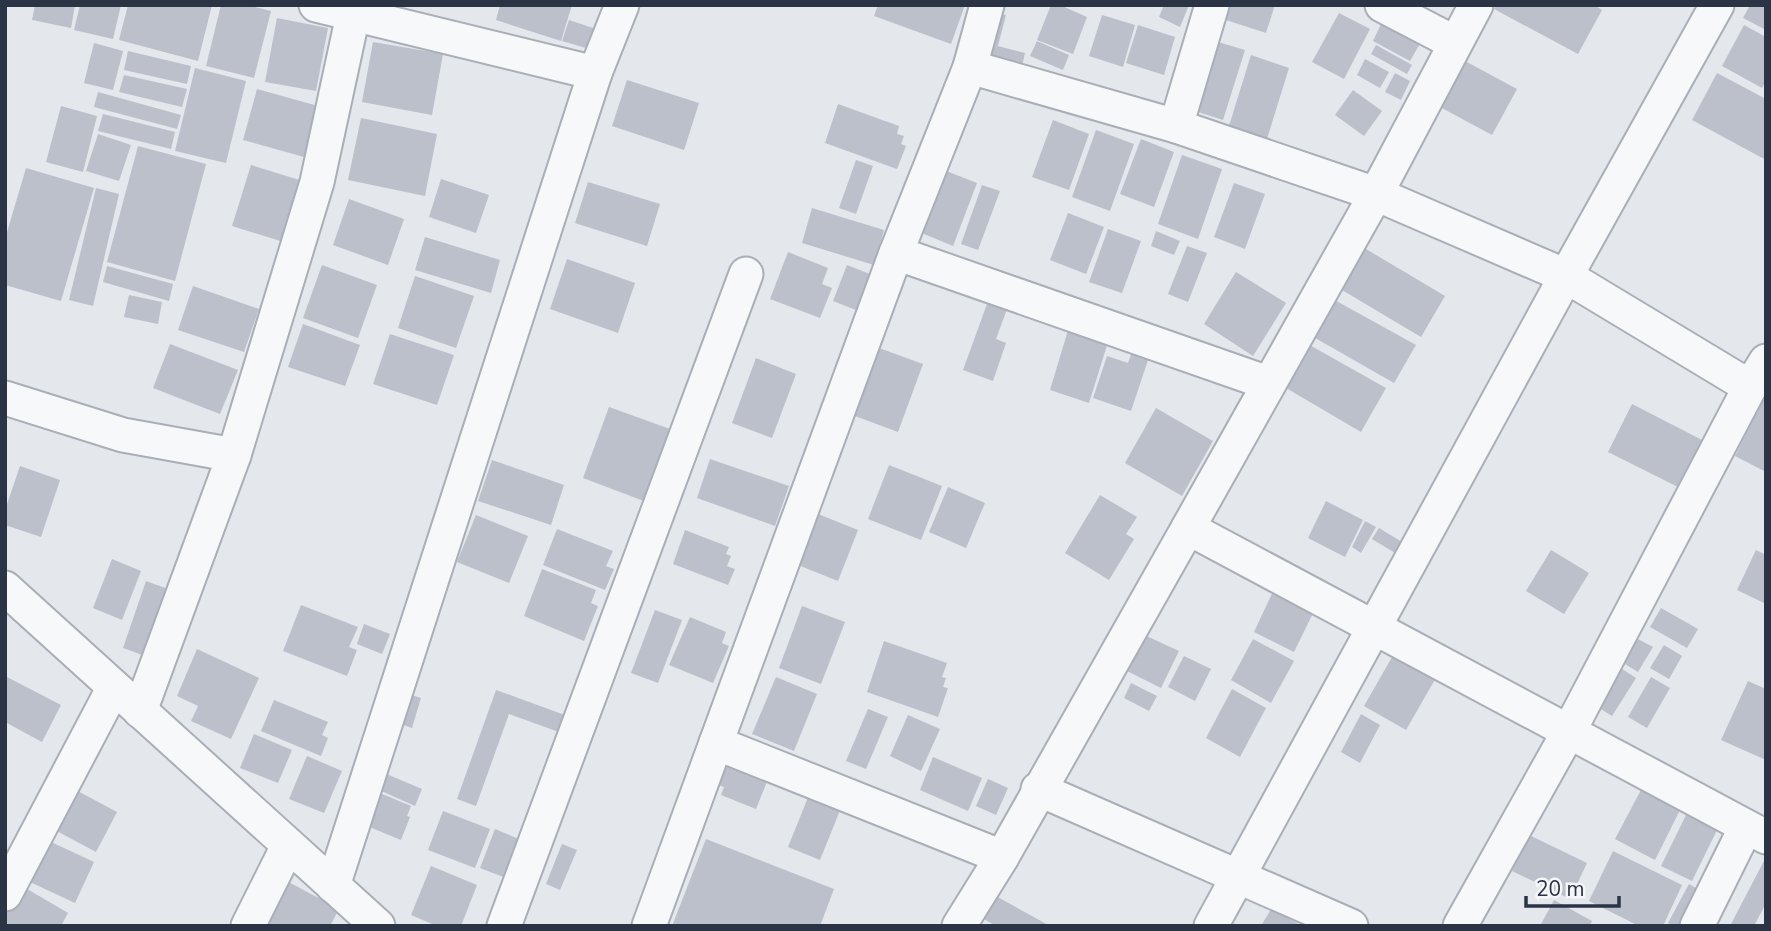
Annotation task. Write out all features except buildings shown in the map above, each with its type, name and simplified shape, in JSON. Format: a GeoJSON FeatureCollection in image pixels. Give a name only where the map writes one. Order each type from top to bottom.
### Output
{"type":"FeatureCollection","features":[{"type":"Feature","properties":{"kind":"street"},"geometry":{"type":"LineString","coordinates":[[316,5],[595,73]]}},
{"type":"Feature","properties":{"kind":"street"},"geometry":{"type":"LineString","coordinates":[[333,886],[595,73],[622,5]]}},
{"type":"Feature","properties":{"kind":"street"},"geometry":{"type":"LineString","coordinates":[[649,926],[896,253],[970,67],[987,5]]}},
{"type":"Feature","properties":{"kind":"street"},"geometry":{"type":"LineString","coordinates":[[1176,126],[1212,5]]}},
{"type":"Feature","properties":{"kind":"street"},"geometry":{"type":"LineString","coordinates":[[1382,5],[1455,43]]}},
{"type":"Feature","properties":{"kind":"street"},"geometry":{"type":"LineString","coordinates":[[958,926],[1002,857],[1376,194],[1476,5]]}},
{"type":"Feature","properties":{"kind":"street"},"geometry":{"type":"LineString","coordinates":[[1211,926],[1717,5]]}},
{"type":"Feature","properties":{"kind":"street"},"geometry":{"type":"LineString","coordinates":[[140,710],[234,455],[317,181],[353,15]]}},
{"type":"Feature","properties":{"kind":"street"},"geometry":{"type":"LineString","coordinates":[[970,67],[1176,126],[1376,194],[1566,276],[1758,374],[1568,733],[1460,926]]}},
{"type":"Feature","properties":{"kind":"street"},"geometry":{"type":"LineString","coordinates":[[896,253],[1268,383]]}},
{"type":"Feature","properties":{"kind":"street"},"geometry":{"type":"LineString","coordinates":[[504,926],[746,274]]}},
{"type":"Feature","properties":{"kind":"street"},"geometry":{"type":"LineString","coordinates":[[5,398],[122,435],[234,455]]}},
{"type":"Feature","properties":{"kind":"street"},"geometry":{"type":"LineString","coordinates":[[1188,528],[1756,832],[1697,926]]}},
{"type":"Feature","properties":{"kind":"street"},"geometry":{"type":"LineString","coordinates":[[5,588],[378,926]]}},
{"type":"Feature","properties":{"kind":"street"},"geometry":{"type":"LineString","coordinates":[[5,894],[114,687]]}},
{"type":"Feature","properties":{"kind":"street"},"geometry":{"type":"LineString","coordinates":[[716,743],[1002,857]]}},
{"type":"Feature","properties":{"kind":"street"},"geometry":{"type":"LineString","coordinates":[[1038,789],[1351,926]]}},
{"type":"Feature","properties":{"kind":"street"},"geometry":{"type":"LineString","coordinates":[[248,926],[288,846]]}}]}
